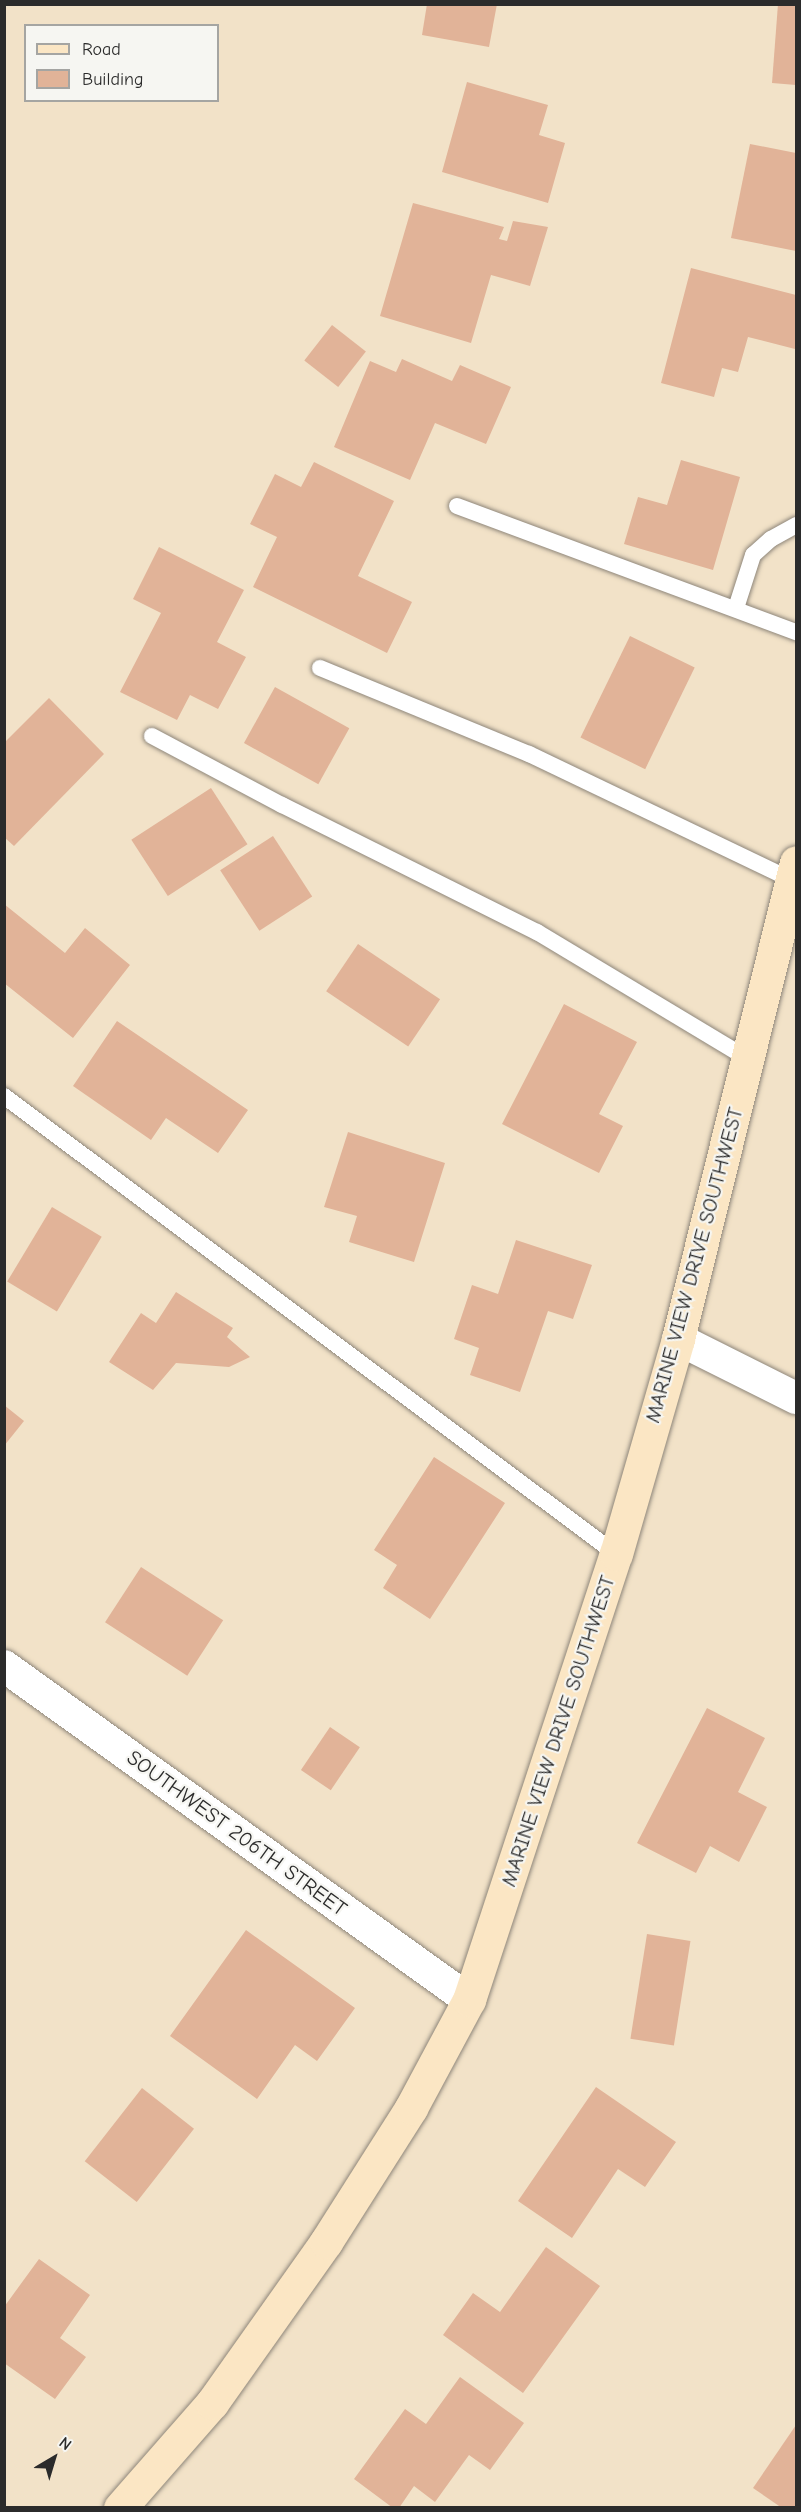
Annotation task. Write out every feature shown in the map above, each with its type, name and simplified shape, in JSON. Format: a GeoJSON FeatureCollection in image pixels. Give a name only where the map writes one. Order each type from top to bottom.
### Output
{"type":"FeatureCollection","features":[{"type":"Feature","properties":{"kind":"street","name":"MARINE VIEW DRIVE SOUTHWEST"},"geometry":{"type":"LineString","coordinates":[[120,2508],[212,2403],[326,2242],[411,2108],[469,2000],[616,1554],[678,1339],[794,871]]}},
{"type":"Feature","properties":{"kind":"street"},"geometry":{"type":"LineString","coordinates":[[678,1339],[796,1398]]}},
{"type":"Feature","properties":{"kind":"street","name":"SOUTHWEST 206TH STREET"},"geometry":{"type":"LineString","coordinates":[[4,1666],[469,2000]]}},
{"type":"Feature","properties":{"kind":"lane"},"geometry":{"type":"LineString","coordinates":[[457,506],[796,632]]}},
{"type":"Feature","properties":{"kind":"lane"},"geometry":{"type":"LineString","coordinates":[[736,608],[753,555],[771,539],[796,525]]}},
{"type":"Feature","properties":{"kind":"lane"},"geometry":{"type":"LineString","coordinates":[[320,668],[529,754],[794,871]]}},
{"type":"Feature","properties":{"kind":"lane"},"geometry":{"type":"LineString","coordinates":[[152,736],[282,805],[537,932],[747,1058]]}},
{"type":"Feature","properties":{"kind":"lane"},"geometry":{"type":"LineString","coordinates":[[4,1096],[616,1554]]}},
{"type":"Feature","properties":{"kind":"building"},"geometry":{"type":"Polygon","coordinates":[[[427,4],[497,4],[489,47],[422,35],[427,4]]]}},
{"type":"Feature","properties":{"kind":"building"},"geometry":{"type":"Polygon","coordinates":[[[778,4],[796,4],[796,85],[772,83],[778,4]]]}},
{"type":"Feature","properties":{"kind":"building"},"geometry":{"type":"Polygon","coordinates":[[[467,82],[548,105],[539,135],[565,143],[548,203],[442,172],[467,82]]]}},
{"type":"Feature","properties":{"kind":"building"},"geometry":{"type":"Polygon","coordinates":[[[750,144],[796,153],[796,251],[731,238],[750,144]]]}},
{"type":"Feature","properties":{"kind":"building"},"geometry":{"type":"Polygon","coordinates":[[[413,203],[504,227],[499,239],[507,241],[513,221],[548,227],[530,286],[491,275],[471,343],[380,316],[413,203]]]}},
{"type":"Feature","properties":{"kind":"building"},"geometry":{"type":"Polygon","coordinates":[[[691,268],[796,295],[795,349],[748,337],[738,372],[722,368],[714,397],[661,383],[691,268]]]}},
{"type":"Feature","properties":{"kind":"building"},"geometry":{"type":"Polygon","coordinates":[[[332,325],[366,351],[338,387],[304,360],[332,325]]]}},
{"type":"Feature","properties":{"kind":"building"},"geometry":{"type":"Polygon","coordinates":[[[402,359],[452,381],[460,365],[511,387],[486,444],[435,423],[410,480],[334,447],[370,361],[396,372],[402,359]]]}},
{"type":"Feature","properties":{"kind":"building"},"geometry":{"type":"Polygon","coordinates":[[[681,460],[740,477],[713,570],[624,544],[638,497],[667,505],[681,460]]]}},
{"type":"Feature","properties":{"kind":"building"},"geometry":{"type":"Polygon","coordinates":[[[314,462],[394,501],[358,576],[412,602],[387,653],[253,587],[277,537],[250,524],[275,474],[301,487],[314,462]]]}},
{"type":"Feature","properties":{"kind":"building"},"geometry":{"type":"Polygon","coordinates":[[[159,547],[244,590],[217,642],[246,657],[218,709],[190,695],[177,720],[120,692],[161,613],[133,599],[159,547]]]}},
{"type":"Feature","properties":{"kind":"building"},"geometry":{"type":"Polygon","coordinates":[[[630,636],[695,668],[645,769],[580,738],[630,636]]]}},
{"type":"Feature","properties":{"kind":"building"},"geometry":{"type":"Polygon","coordinates":[[[275,687],[349,728],[318,784],[244,743],[275,687]]]}},
{"type":"Feature","properties":{"kind":"building"},"geometry":{"type":"Polygon","coordinates":[[[49,698],[104,754],[14,846],[4,837],[4,743],[49,698]]]}},
{"type":"Feature","properties":{"kind":"building"},"geometry":{"type":"Polygon","coordinates":[[[211,788],[247,844],[168,896],[131,840],[211,788]]]}},
{"type":"Feature","properties":{"kind":"building"},"geometry":{"type":"Polygon","coordinates":[[[273,836],[312,896],[259,931],[220,870],[273,836]]]}},
{"type":"Feature","properties":{"kind":"building"},"geometry":{"type":"Polygon","coordinates":[[[4,904],[65,953],[85,928],[130,965],[73,1038],[4,983],[4,904]]]}},
{"type":"Feature","properties":{"kind":"building"},"geometry":{"type":"Polygon","coordinates":[[[358,944],[440,999],[408,1047],[326,991],[358,944]]]}},
{"type":"Feature","properties":{"kind":"building"},"geometry":{"type":"Polygon","coordinates":[[[564,1004],[637,1042],[599,1114],[623,1126],[599,1173],[502,1124],[564,1004]]]}},
{"type":"Feature","properties":{"kind":"building"},"geometry":{"type":"Polygon","coordinates":[[[117,1021],[248,1110],[218,1153],[166,1118],[151,1140],[73,1086],[117,1021]]]}},
{"type":"Feature","properties":{"kind":"building"},"geometry":{"type":"Polygon","coordinates":[[[348,1132],[445,1163],[414,1262],[349,1242],[357,1216],[324,1207],[348,1132]]]}},
{"type":"Feature","properties":{"kind":"building"},"geometry":{"type":"Polygon","coordinates":[[[52,1207],[102,1237],[57,1311],[7,1282],[52,1207]]]}},
{"type":"Feature","properties":{"kind":"building"},"geometry":{"type":"Polygon","coordinates":[[[516,1240],[592,1265],[573,1319],[548,1311],[520,1392],[470,1375],[479,1348],[454,1339],[472,1285],[498,1294],[516,1240]]]}},
{"type":"Feature","properties":{"kind":"building"},"geometry":{"type":"Polygon","coordinates":[[[176,1292],[233,1328],[227,1337],[250,1357],[229,1367],[176,1363],[153,1390],[109,1362],[141,1313],[156,1323],[176,1292]]]}},
{"type":"Feature","properties":{"kind":"building"},"geometry":{"type":"Polygon","coordinates":[[[4,1405],[24,1421],[4,1446],[4,1405]]]}},
{"type":"Feature","properties":{"kind":"building"},"geometry":{"type":"Polygon","coordinates":[[[434,1457],[505,1503],[430,1619],[383,1588],[397,1565],[374,1550],[434,1457]]]}},
{"type":"Feature","properties":{"kind":"building"},"geometry":{"type":"Polygon","coordinates":[[[141,1567],[223,1620],[187,1676],[105,1622],[141,1567]]]}},
{"type":"Feature","properties":{"kind":"building"},"geometry":{"type":"Polygon","coordinates":[[[707,1708],[765,1738],[738,1792],[767,1807],[739,1862],[710,1846],[696,1873],[637,1843],[707,1708]]]}},
{"type":"Feature","properties":{"kind":"building"},"geometry":{"type":"Polygon","coordinates":[[[330,1727],[360,1747],[331,1790],[301,1770],[330,1727]]]}},
{"type":"Feature","properties":{"kind":"building"},"geometry":{"type":"Polygon","coordinates":[[[246,1930],[355,2008],[317,2061],[295,2045],[257,2099],[170,2036],[246,1930]]]}},
{"type":"Feature","properties":{"kind":"building"},"geometry":{"type":"Polygon","coordinates":[[[647,1934],[690,1941],[674,2046],[630,2039],[647,1934]]]}},
{"type":"Feature","properties":{"kind":"building"},"geometry":{"type":"Polygon","coordinates":[[[596,2087],[676,2142],[645,2187],[618,2169],[572,2238],[518,2201],[596,2087]]]}},
{"type":"Feature","properties":{"kind":"building"},"geometry":{"type":"Polygon","coordinates":[[[142,2088],[194,2129],[137,2202],[85,2161],[142,2088]]]}},
{"type":"Feature","properties":{"kind":"building"},"geometry":{"type":"Polygon","coordinates":[[[546,2247],[600,2286],[523,2393],[443,2335],[473,2293],[500,2312],[546,2247]]]}},
{"type":"Feature","properties":{"kind":"building"},"geometry":{"type":"Polygon","coordinates":[[[39,2259],[90,2295],[60,2338],[86,2357],[55,2399],[4,2363],[4,2307],[39,2259]]]}},
{"type":"Feature","properties":{"kind":"building"},"geometry":{"type":"Polygon","coordinates":[[[460,2377],[524,2423],[490,2470],[469,2455],[435,2502],[414,2486],[399,2508],[393,2508],[354,2479],[405,2409],[426,2424],[460,2377]]]}},
{"type":"Feature","properties":{"kind":"building"},"geometry":{"type":"Polygon","coordinates":[[[796,2425],[796,2508],[782,2508],[753,2488],[796,2425]]]}}]}
